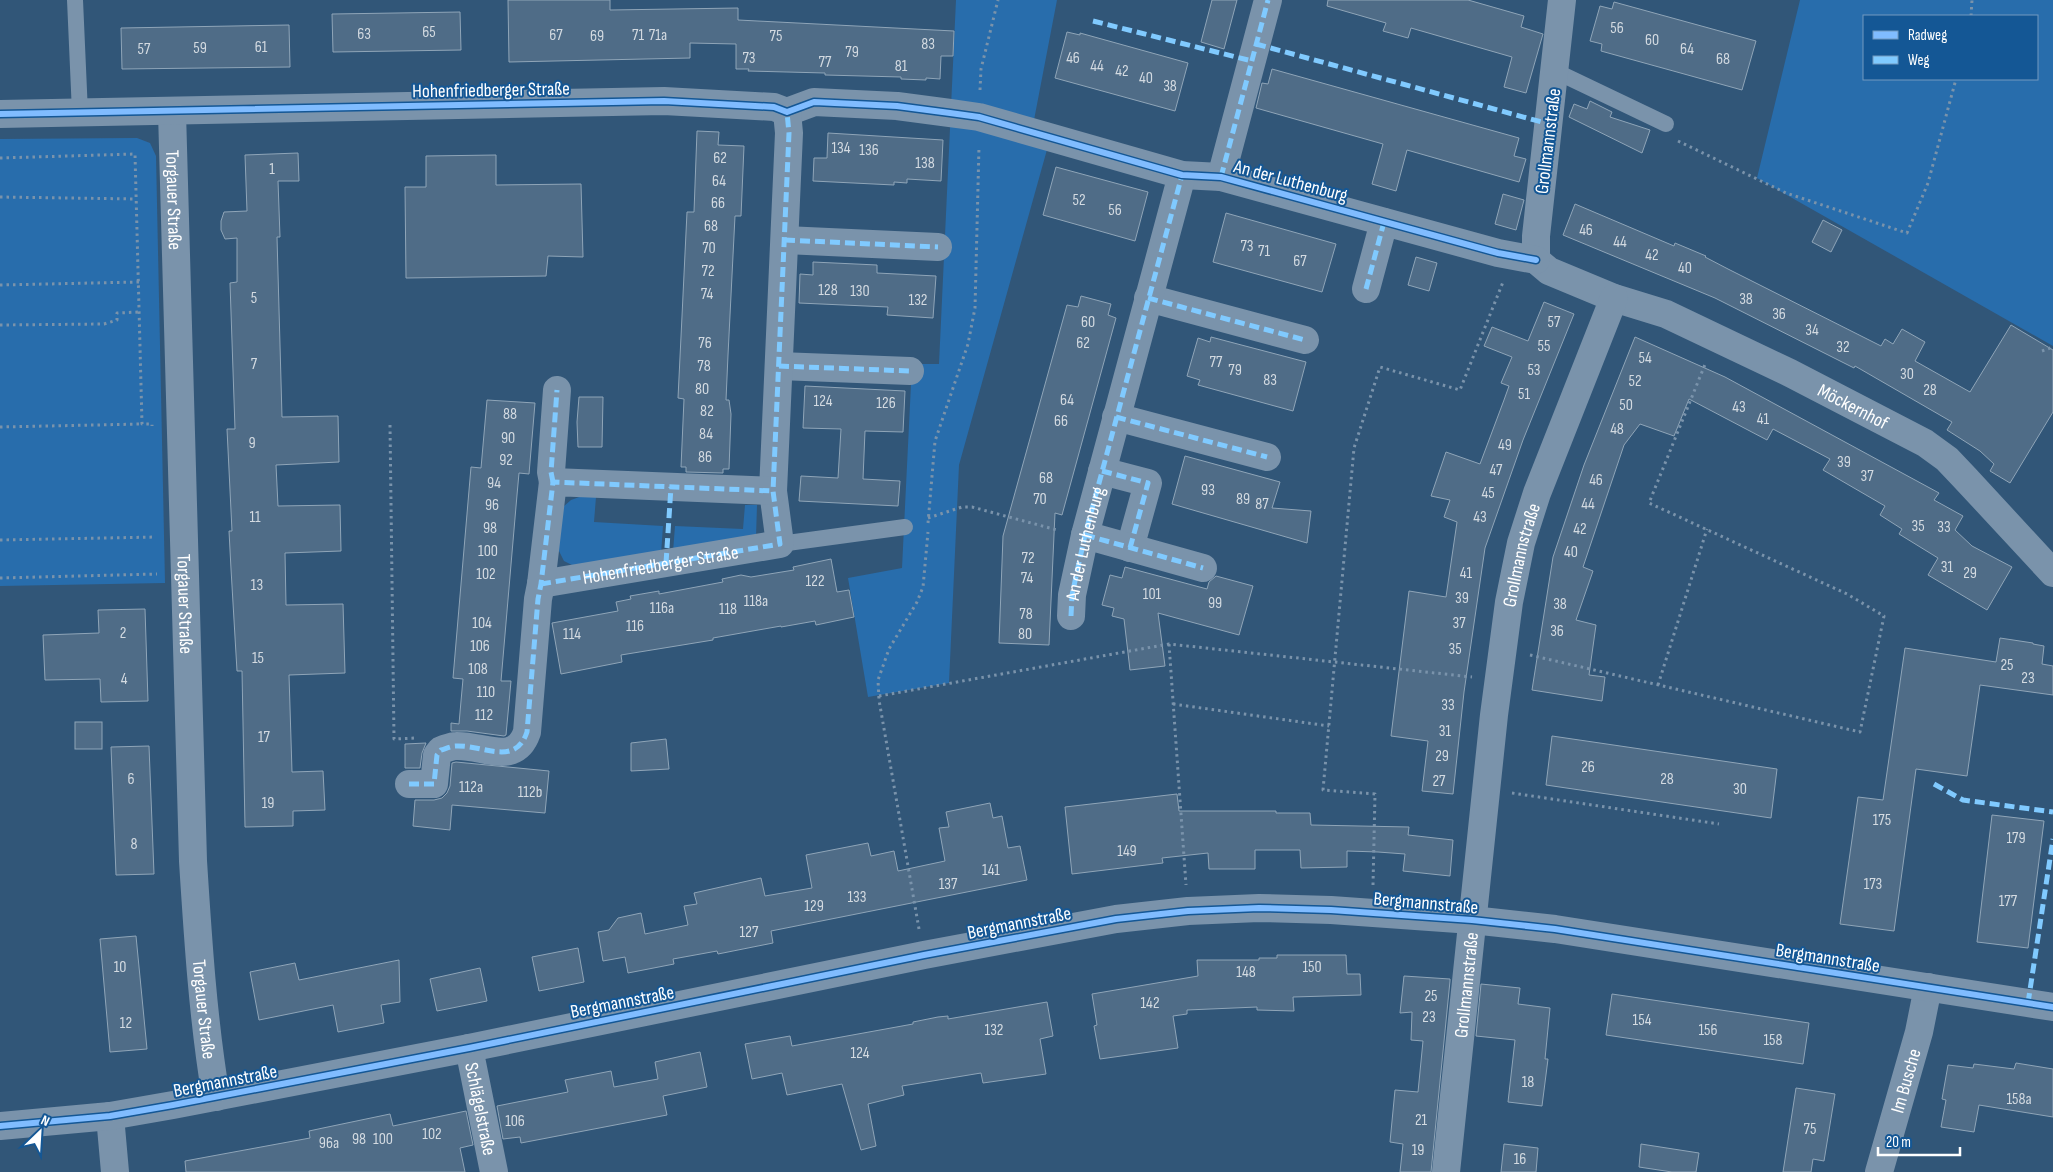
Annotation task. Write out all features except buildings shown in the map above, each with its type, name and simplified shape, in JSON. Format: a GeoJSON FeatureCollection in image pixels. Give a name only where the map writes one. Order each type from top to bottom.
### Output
{"type":"FeatureCollection","features":[{"type":"Feature","properties":{"kind":"street","name":"An der Luthenburg"},"geometry":{"type":"LineString","coordinates":[[1221,177],[1268,0]]}},
{"type":"Feature","properties":{"kind":"street","name":"Grollmannstraße"},"geometry":{"type":"LineString","coordinates":[[1525,258],[1536,236],[1562,0]]}},
{"type":"Feature","properties":{"kind":"street","name":"Hohenfriedberger Straße"},"geometry":{"type":"LineString","coordinates":[[0,114],[664,101],[774,107],[787,112]]}},
{"type":"Feature","properties":{"kind":"street"},"geometry":{"type":"LineString","coordinates":[[780,544],[773,491],[789,133],[787,112],[814,102],[897,106],[980,118]]}},
{"type":"Feature","properties":{"kind":"street","name":"Torgauer Straße"},"geometry":{"type":"LineString","coordinates":[[172,112],[193,861],[201,980],[208,1048],[216,1097]]}},
{"type":"Feature","properties":{"kind":"street","name":"An der Luthenburg"},"geometry":{"type":"LineString","coordinates":[[980,118],[1182,175],[1221,177],[1384,222],[1525,258]]}},
{"type":"Feature","properties":{"kind":"street","name":"An der Luthenburg"},"geometry":{"type":"LineString","coordinates":[[1071,616],[1072,595],[1085,535],[1182,175]]}},
{"type":"Feature","properties":{"kind":"street"},"geometry":{"type":"LineString","coordinates":[[1366,289],[1384,222]]}},
{"type":"Feature","properties":{"kind":"street"},"geometry":{"type":"LineString","coordinates":[[785,240],[938,247]]}},
{"type":"Feature","properties":{"kind":"street"},"geometry":{"type":"LineString","coordinates":[[1525,258],[1549,271],[1614,298]]}},
{"type":"Feature","properties":{"kind":"street"},"geometry":{"type":"LineString","coordinates":[[1148,298],[1305,340]]}},
{"type":"Feature","properties":{"kind":"street","name":"Grollmannstraße"},"geometry":{"type":"LineString","coordinates":[[1446,1172],[1472,920],[1509,602],[1521,543],[1537,492],[1614,298]]}},
{"type":"Feature","properties":{"kind":"street","name":"Möckernhof"},"geometry":{"type":"LineString","coordinates":[[1614,298],[1666,314],[1790,373],[1925,443],[1947,459],[2053,574]]}},
{"type":"Feature","properties":{"kind":"street"},"geometry":{"type":"LineString","coordinates":[[779,366],[910,371]]}},
{"type":"Feature","properties":{"kind":"street"},"geometry":{"type":"LineString","coordinates":[[409,784],[434,784],[437,755],[441,750],[455,746],[509,752],[520,747],[524,740],[527,732],[538,599],[542,584],[553,482],[551,472],[557,390]]}},
{"type":"Feature","properties":{"kind":"street"},"geometry":{"type":"LineString","coordinates":[[1116,417],[1267,457]]}},
{"type":"Feature","properties":{"kind":"street","name":"An der Luthenburg"},"geometry":{"type":"LineString","coordinates":[[1102,471],[1148,483],[1130,548]]}},
{"type":"Feature","properties":{"kind":"street"},"geometry":{"type":"LineString","coordinates":[[553,482],[773,491]]}},
{"type":"Feature","properties":{"kind":"street"},"geometry":{"type":"LineString","coordinates":[[1085,535],[1203,568]]}},
{"type":"Feature","properties":{"kind":"street","name":"Hohenfriedberger Straße"},"geometry":{"type":"LineString","coordinates":[[542,584],[780,544]]}},
{"type":"Feature","properties":{"kind":"street","name":"Bergmannstraße"},"geometry":{"type":"LineString","coordinates":[[0,1126],[110,1116],[216,1097],[469,1048],[924,955],[1116,919],[1188,912],[1259,908],[1372,913],[1472,920],[1555,929],[2053,1007]]}},
{"type":"Feature","properties":{"kind":"street","name":"Im Busche"},"geometry":{"type":"LineString","coordinates":[[1879,1172],[1919,1032],[1928,988]]}},
{"type":"Feature","properties":{"kind":"street","name":"Schlägelstraße"},"geometry":{"type":"LineString","coordinates":[[469,1048],[494,1172]]}},
{"type":"Feature","properties":{"kind":"street"},"geometry":{"type":"LineString","coordinates":[[110,1116],[115,1172]]}},
{"type":"Feature","properties":{"kind":"lane"},"geometry":{"type":"LineString","coordinates":[[75,0],[80,113]]}},
{"type":"Feature","properties":{"kind":"lane"},"geometry":{"type":"LineString","coordinates":[[1555,71],[1666,124]]}},
{"type":"Feature","properties":{"kind":"lane","name":"Hohenfriedberger Straße"},"geometry":{"type":"LineString","coordinates":[[780,544],[905,527]]}},
{"type":"Feature","properties":{"kind":"path"},"geometry":{"type":"LineString","coordinates":[[924,955],[879,696],[878,680],[889,649],[917,602],[922,587],[935,441],[968,344],[975,308],[981,69],[998,0]]}},
{"type":"Feature","properties":{"kind":"path"},"geometry":{"type":"LineString","coordinates":[[1971,15],[1972,0]]}},
{"type":"Feature","properties":{"kind":"path"},"geometry":{"type":"LineString","coordinates":[[1666,124],[1676,140],[1786,193],[1907,233],[1928,183],[1956,80]]}},
{"type":"Feature","properties":{"kind":"path"},"geometry":{"type":"LineString","coordinates":[[0,158],[135,154],[142,424]]}},
{"type":"Feature","properties":{"kind":"path"},"geometry":{"type":"LineString","coordinates":[[0,197],[136,199]]}},
{"type":"Feature","properties":{"kind":"path"},"geometry":{"type":"LineString","coordinates":[[1372,913],[1375,794],[1323,790],[1354,448],[1380,367],[1460,390],[1525,258]]}},
{"type":"Feature","properties":{"kind":"path"},"geometry":{"type":"LineString","coordinates":[[0,285],[139,282]]}},
{"type":"Feature","properties":{"kind":"path"},"geometry":{"type":"LineString","coordinates":[[0,325],[104,324],[116,320],[117,313],[140,312]]}},
{"type":"Feature","properties":{"kind":"path"},"geometry":{"type":"LineString","coordinates":[[1503,649],[1860,732],[1884,616],[1847,594],[1649,503],[1715,338]]}},
{"type":"Feature","properties":{"kind":"path"},"geometry":{"type":"LineString","coordinates":[[2042,351],[2053,348]]}},
{"type":"Feature","properties":{"kind":"path"},"geometry":{"type":"LineString","coordinates":[[0,427],[152,424],[153,433]]}},
{"type":"Feature","properties":{"kind":"path"},"geometry":{"type":"LineString","coordinates":[[390,425],[394,739],[428,738],[441,750]]}},
{"type":"Feature","properties":{"kind":"path"},"geometry":{"type":"LineString","coordinates":[[905,527],[962,507],[972,507],[1085,535]]}},
{"type":"Feature","properties":{"kind":"path"},"geometry":{"type":"LineString","coordinates":[[1658,685],[1706,529]]}},
{"type":"Feature","properties":{"kind":"path"},"geometry":{"type":"LineString","coordinates":[[0,540],[156,536],[156,546]]}},
{"type":"Feature","properties":{"kind":"path"},"geometry":{"type":"LineString","coordinates":[[0,578],[156,575],[156,565]]}},
{"type":"Feature","properties":{"kind":"path"},"geometry":{"type":"LineString","coordinates":[[879,696],[1169,644],[1499,680]]}},
{"type":"Feature","properties":{"kind":"path"},"geometry":{"type":"LineString","coordinates":[[1169,644],[1188,912]]}},
{"type":"Feature","properties":{"kind":"path"},"geometry":{"type":"LineString","coordinates":[[1173,704],[1329,726]]}},
{"type":"Feature","properties":{"kind":"path"},"geometry":{"type":"LineString","coordinates":[[1487,790],[1719,824]]}},
{"type":"Feature","properties":{"kind":"shaded area"},"geometry":{"type":"Polygon","coordinates":[[[956,0],[1057,0],[1034,120],[1048,146],[959,465],[949,683],[868,697],[848,578],[902,568],[912,364],[939,364],[956,0]]]}},
{"type":"Feature","properties":{"kind":"shaded area"},"geometry":{"type":"Polygon","coordinates":[[[1800,0],[2053,0],[2053,346],[1757,178],[1800,0]]]}},
{"type":"Feature","properties":{"kind":"shaded area"},"geometry":{"type":"Polygon","coordinates":[[[137,138],[150,143],[156,156],[165,583],[0,586],[0,139],[137,138]]]}},
{"type":"Feature","properties":{"kind":"shaded area"},"geometry":{"type":"Polygon","coordinates":[[[582,496],[596,497],[594,522],[663,526],[661,554],[576,567],[564,561],[558,549],[563,507],[571,500],[582,496]]]}},
{"type":"Feature","properties":{"kind":"shaded area"},"geometry":{"type":"Polygon","coordinates":[[[745,505],[757,505],[756,537],[673,552],[675,526],[743,529],[745,505]]]}},
{"type":"Feature","properties":{"kind":"marked path"},"geometry":{"type":"LineString","coordinates":[[1221,177],[1268,0]]}},
{"type":"Feature","properties":{"kind":"marked path"},"geometry":{"type":"LineString","coordinates":[[1093,21],[1252,61]]}},
{"type":"Feature","properties":{"kind":"marked path"},"geometry":{"type":"LineString","coordinates":[[1256,44],[1549,124]]}},
{"type":"Feature","properties":{"kind":"marked path"},"geometry":{"type":"LineString","coordinates":[[541,584],[780,544],[773,491],[789,133],[787,112],[792,110]]}},
{"type":"Feature","properties":{"kind":"marked path"},"geometry":{"type":"LineString","coordinates":[[1071,616],[1072,595],[1085,535],[1182,175]]}},
{"type":"Feature","properties":{"kind":"marked path"},"geometry":{"type":"LineString","coordinates":[[1366,289],[1384,222]]}},
{"type":"Feature","properties":{"kind":"marked path"},"geometry":{"type":"LineString","coordinates":[[785,240],[938,247]]}},
{"type":"Feature","properties":{"kind":"marked path"},"geometry":{"type":"LineString","coordinates":[[1148,298],[1305,340]]}},
{"type":"Feature","properties":{"kind":"marked path"},"geometry":{"type":"LineString","coordinates":[[779,366],[910,371]]}},
{"type":"Feature","properties":{"kind":"marked path"},"geometry":{"type":"LineString","coordinates":[[553,482],[551,472],[557,390]]}},
{"type":"Feature","properties":{"kind":"marked path"},"geometry":{"type":"LineString","coordinates":[[1116,417],[1267,457]]}},
{"type":"Feature","properties":{"kind":"marked path"},"geometry":{"type":"LineString","coordinates":[[1102,471],[1148,483],[1130,548]]}},
{"type":"Feature","properties":{"kind":"marked path"},"geometry":{"type":"LineString","coordinates":[[409,784],[434,784],[437,755],[441,750],[456,746],[507,752],[515,749],[522,743],[527,732],[538,599],[553,482],[773,491]]}},
{"type":"Feature","properties":{"kind":"marked path"},"geometry":{"type":"LineString","coordinates":[[666,563],[671,487]]}},
{"type":"Feature","properties":{"kind":"marked path"},"geometry":{"type":"LineString","coordinates":[[1085,535],[1203,568]]}},
{"type":"Feature","properties":{"kind":"marked path"},"geometry":{"type":"LineString","coordinates":[[1934,784],[1963,800],[2053,812]]}},
{"type":"Feature","properties":{"kind":"marked path"},"geometry":{"type":"LineString","coordinates":[[2028,1003],[2053,839]]}},
{"type":"Feature","properties":{"kind":"cycle path"},"geometry":{"type":"LineString","coordinates":[[0,114],[664,101],[774,107],[787,112],[814,102],[897,106],[979,117],[1182,175],[1221,177],[1498,253],[1536,260]]}},
{"type":"Feature","properties":{"kind":"cycle path"},"geometry":{"type":"LineString","coordinates":[[0,1126],[110,1116],[173,1105],[469,1048],[924,955],[1116,919],[1188,911],[1259,908],[1331,910],[1472,920],[1555,929],[2053,1007]]}}]}
